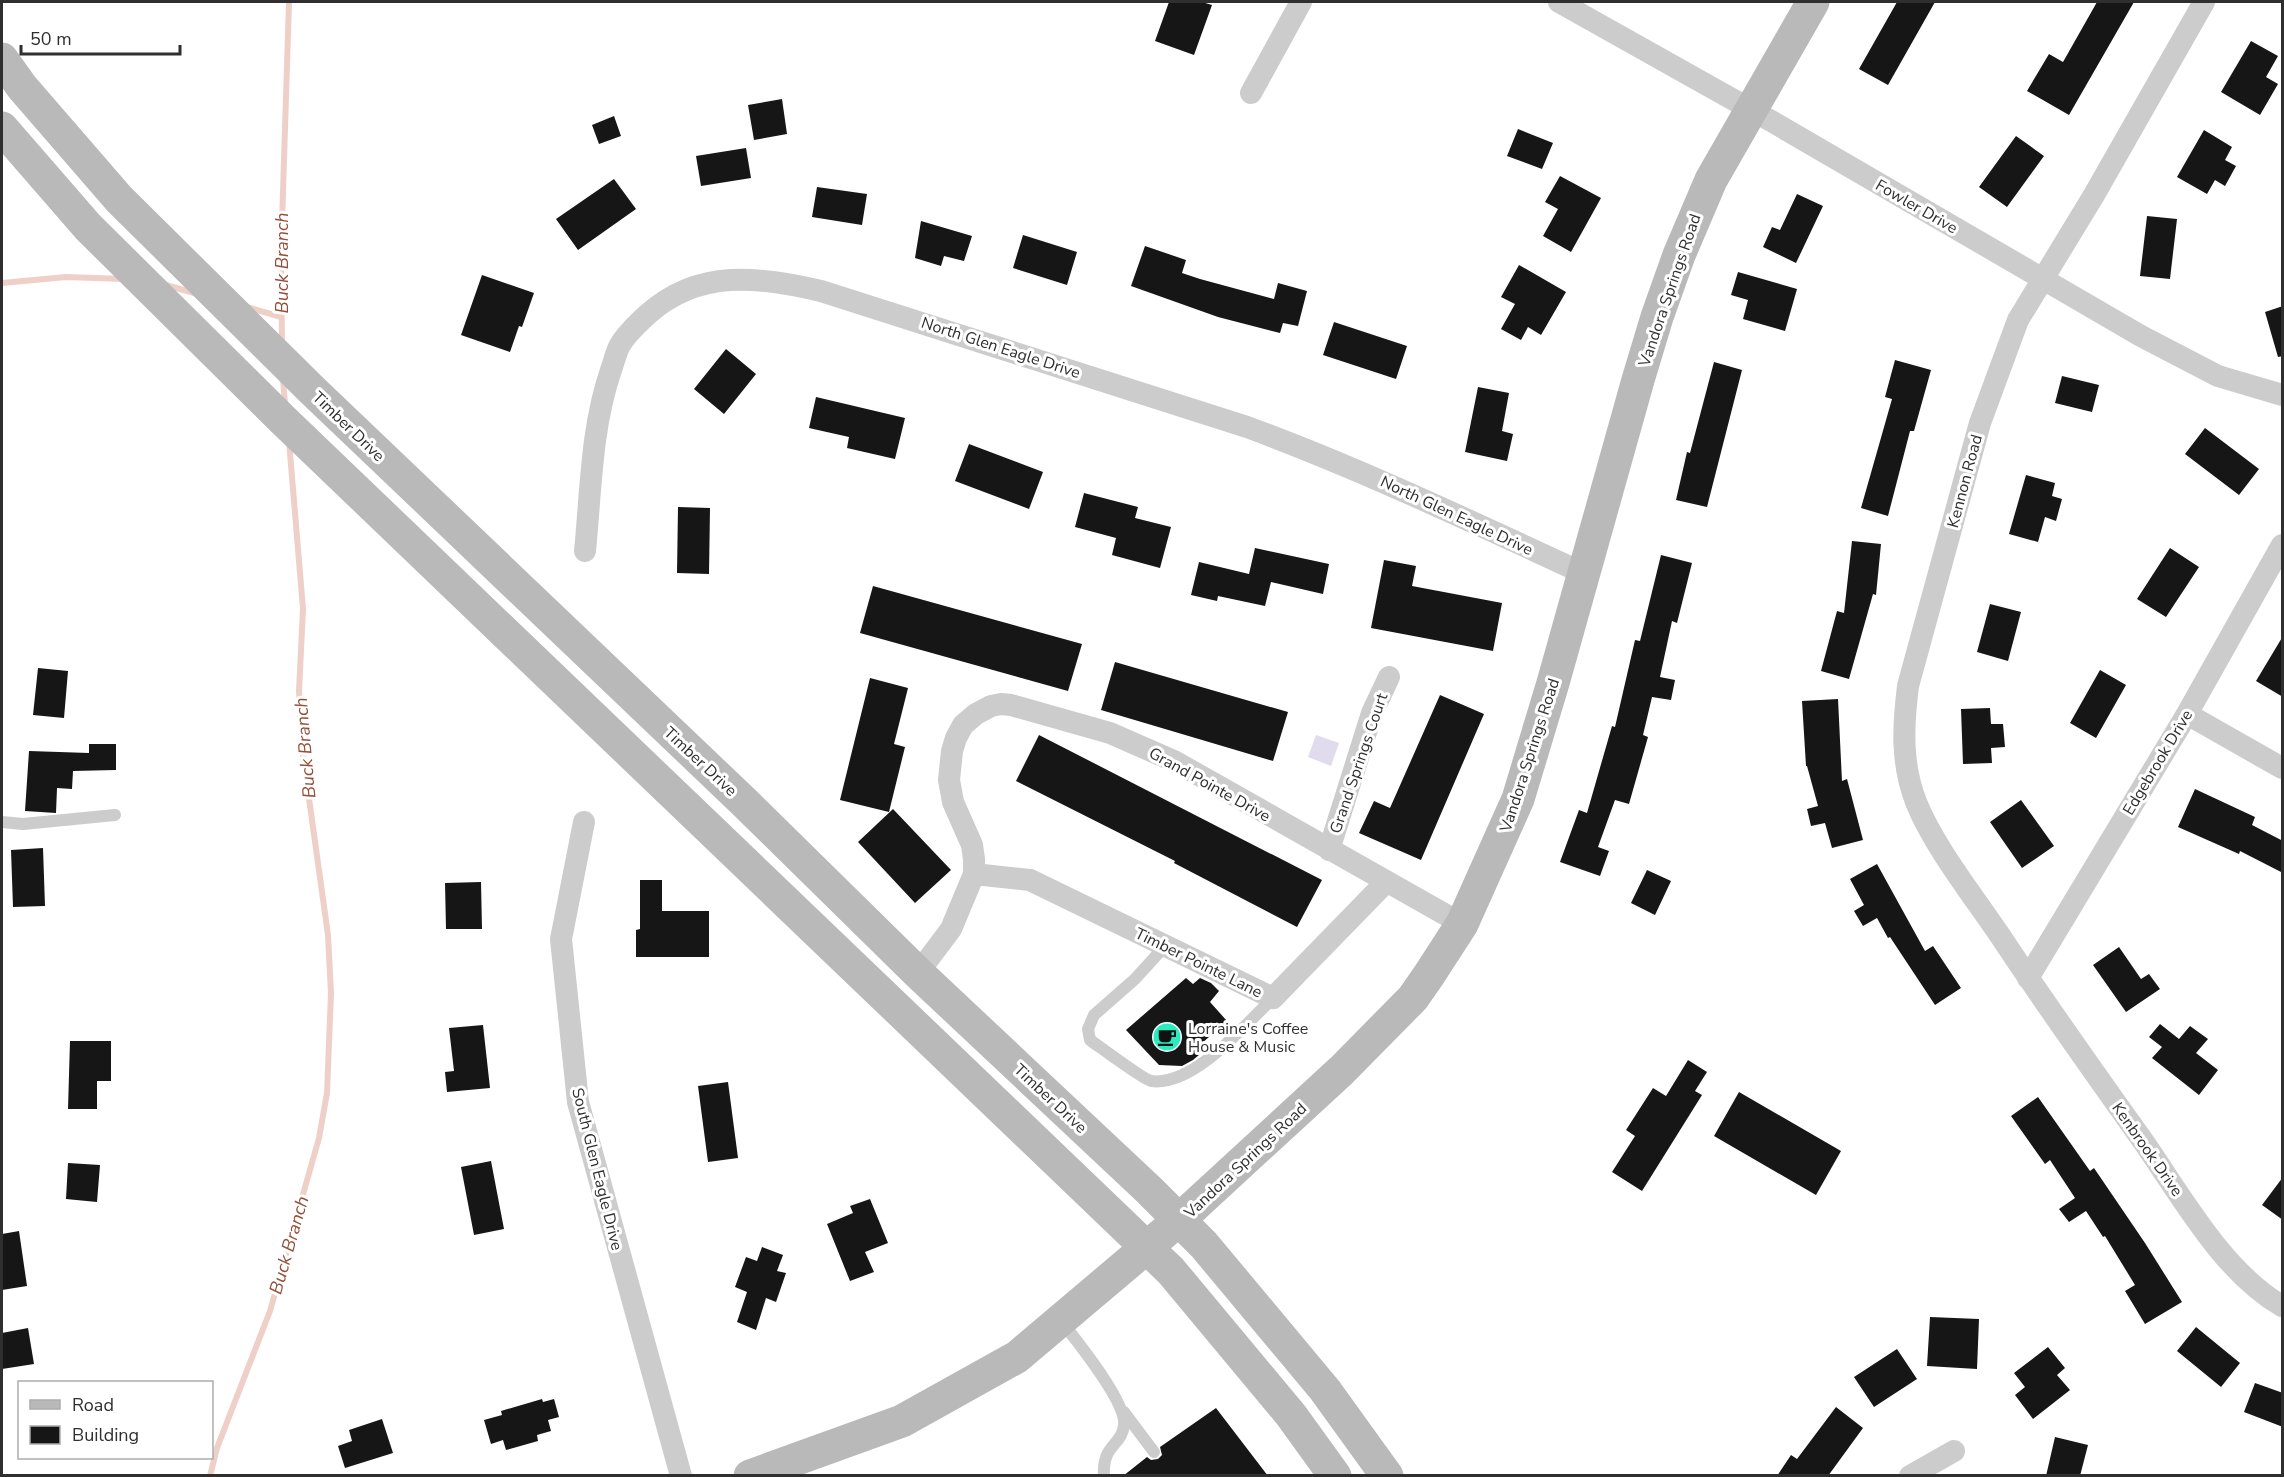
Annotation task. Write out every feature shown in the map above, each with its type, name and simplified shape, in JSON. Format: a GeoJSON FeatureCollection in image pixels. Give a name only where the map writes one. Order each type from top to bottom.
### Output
{"type":"FeatureCollection","features":[{"type":"Feature","properties":{"kind":"main road","name":"Vandora Springs Road"},"geometry":{"type":"LineString","coordinates":[[750,1476],[902,1421],[1017,1358],[1179,1220],[1342,1070],[1413,998],[1462,924],[1518,799],[1657,317],[1679,255],[1711,180],[1813,2]]}},
{"type":"Feature","properties":{"kind":"main road","name":"Timber Drive"},"geometry":{"type":"LineString","coordinates":[[2,58],[22,87],[119,199],[312,390],[1204,1245],[1324,1390],[1387,1476]]}},
{"type":"Feature","properties":{"kind":"main road"},"geometry":{"type":"LineString","coordinates":[[2,128],[88,227],[283,420],[1173,1273],[1291,1415],[1335,1476]]}},
{"type":"Feature","properties":{"kind":"street"},"geometry":{"type":"LineString","coordinates":[[1251,93],[1301,2]]}},
{"type":"Feature","properties":{"kind":"street","name":"Fowler Drive"},"geometry":{"type":"LineString","coordinates":[[1559,2],[2141,336],[2218,376],[2283,395]]}},
{"type":"Feature","properties":{"kind":"street","name":"Kennon Road"},"geometry":{"type":"LineString","coordinates":[[2028,978],[1933,835],[1916,802],[1903,749],[1903,723],[1908,686],[1980,423],[2018,320],[2094,195],[2204,2]]}},
{"type":"Feature","properties":{"kind":"street","name":"North Glen Eagle Drive"},"geometry":{"type":"LineString","coordinates":[[585,551],[597,420],[620,346],[637,324],[666,300],[700,284],[740,279],[780,282],[843,297],[1247,427],[1311,450],[1378,479],[1583,573]]}},
{"type":"Feature","properties":{"kind":"street","name":"Edgebrook Drive"},"geometry":{"type":"LineString","coordinates":[[2028,978],[2187,714],[2283,545]]}},
{"type":"Feature","properties":{"kind":"street","name":"Grand Springs Court"},"geometry":{"type":"LineString","coordinates":[[1329,850],[1372,712],[1389,676]]}},
{"type":"Feature","properties":{"kind":"street","name":"Grand Pointe Drive"},"geometry":{"type":"LineString","coordinates":[[918,973],[951,929],[974,874],[975,860],[972,845],[954,802],[949,780],[951,751],[963,725],[976,714],[1001,704],[1110,733],[1174,761],[1462,924]]}},
{"type":"Feature","properties":{"kind":"street"},"geometry":{"type":"LineString","coordinates":[[2187,714],[2283,768]]}},
{"type":"Feature","properties":{"kind":"street","name":"South Glen Eagle Drive"},"geometry":{"type":"LineString","coordinates":[[584,822],[561,939],[578,1102],[681,1476]]}},
{"type":"Feature","properties":{"kind":"street","name":"Timber Pointe Lane"},"geometry":{"type":"LineString","coordinates":[[974,874],[1030,880],[1273,998],[1386,882]]}},
{"type":"Feature","properties":{"kind":"street","name":"Kenbrook Drive"},"geometry":{"type":"LineString","coordinates":[[2028,978],[2209,1236],[2247,1281],[2283,1306]]}},
{"type":"Feature","properties":{"kind":"street"},"geometry":{"type":"LineString","coordinates":[[1910,1476],[1954,1451]]}},
{"type":"Feature","properties":{"kind":"lane"},"geometry":{"type":"LineString","coordinates":[[2,822],[23,824],[115,814]]}},
{"type":"Feature","properties":{"kind":"lane"},"geometry":{"type":"LineString","coordinates":[[1166,946],[1135,979],[1094,1015],[1088,1029],[1090,1040],[1150,1081],[1180,1078],[1209,1059],[1273,998]]}},
{"type":"Feature","properties":{"kind":"lane"},"geometry":{"type":"LineString","coordinates":[[1061,1320],[1100,1372],[1118,1404],[1154,1452]]}},
{"type":"Feature","properties":{"kind":"lane"},"geometry":{"type":"LineString","coordinates":[[1104,1476],[1104,1460],[1121,1436],[1125,1424],[1118,1404]]}},
{"type":"Feature","properties":{"kind":"shaded area"},"geometry":{"type":"Polygon","coordinates":[[[1316,735],[1339,743],[1331,766],[1308,757],[1316,735]]]}},
{"type":"Feature","properties":{"kind":"building"},"geometry":{"type":"Polygon","coordinates":[[[1169,2],[1202,2],[1212,5],[1194,55],[1155,41],[1169,2]]]}},
{"type":"Feature","properties":{"kind":"building"},"geometry":{"type":"Polygon","coordinates":[[[1897,2],[1935,2],[1888,85],[1859,69],[1897,2]]]}},
{"type":"Feature","properties":{"kind":"building"},"geometry":{"type":"Polygon","coordinates":[[[2097,2],[2134,2],[2069,115],[2027,91],[2049,54],[2063,62],[2097,2]]]}},
{"type":"Feature","properties":{"kind":"building"},"geometry":{"type":"Polygon","coordinates":[[[2251,41],[2278,56],[2266,77],[2278,84],[2260,115],[2221,92],[2251,41]]]}},
{"type":"Feature","properties":{"kind":"building"},"geometry":{"type":"Polygon","coordinates":[[[782,99],[787,134],[754,140],[748,105],[782,99]]]}},
{"type":"Feature","properties":{"kind":"building"},"geometry":{"type":"Polygon","coordinates":[[[614,116],[621,136],[599,144],[592,125],[614,116]]]}},
{"type":"Feature","properties":{"kind":"building"},"geometry":{"type":"Polygon","coordinates":[[[1518,129],[1553,143],[1542,169],[1507,156],[1518,129]]]}},
{"type":"Feature","properties":{"kind":"building"},"geometry":{"type":"Polygon","coordinates":[[[2204,130],[2232,147],[2225,160],[2236,166],[2225,186],[2215,180],[2207,194],[2177,177],[2204,130]]]}},
{"type":"Feature","properties":{"kind":"building"},"geometry":{"type":"Polygon","coordinates":[[[2016,136],[2044,156],[2007,207],[1979,187],[2016,136]]]}},
{"type":"Feature","properties":{"kind":"building"},"geometry":{"type":"Polygon","coordinates":[[[746,148],[751,178],[701,186],[696,156],[746,148]]]}},
{"type":"Feature","properties":{"kind":"building"},"geometry":{"type":"Polygon","coordinates":[[[1560,176],[1601,198],[1571,252],[1543,236],[1558,209],[1545,202],[1560,176]]]}},
{"type":"Feature","properties":{"kind":"building"},"geometry":{"type":"Polygon","coordinates":[[[614,179],[636,209],[578,250],[556,219],[614,179]]]}},
{"type":"Feature","properties":{"kind":"building"},"geometry":{"type":"Polygon","coordinates":[[[817,187],[867,194],[862,225],[812,217],[817,187]]]}},
{"type":"Feature","properties":{"kind":"building"},"geometry":{"type":"Polygon","coordinates":[[[1797,194],[1823,206],[1796,263],[1763,247],[1772,227],[1780,230],[1797,194]]]}},
{"type":"Feature","properties":{"kind":"building"},"geometry":{"type":"Polygon","coordinates":[[[2147,216],[2177,219],[2170,279],[2140,276],[2147,216]]]}},
{"type":"Feature","properties":{"kind":"building"},"geometry":{"type":"Polygon","coordinates":[[[921,221],[972,236],[964,261],[944,256],[941,266],[915,258],[921,221]]]}},
{"type":"Feature","properties":{"kind":"building"},"geometry":{"type":"Polygon","coordinates":[[[1023,235],[1077,252],[1067,285],[1013,268],[1023,235]]]}},
{"type":"Feature","properties":{"kind":"building"},"geometry":{"type":"Polygon","coordinates":[[[1145,246],[1186,260],[1182,273],[1200,279],[1274,299],[1278,283],[1307,291],[1298,326],[1283,323],[1280,333],[1218,317],[1131,286],[1145,246]]]}},
{"type":"Feature","properties":{"kind":"building"},"geometry":{"type":"Polygon","coordinates":[[[1519,265],[1566,292],[1541,335],[1528,327],[1521,340],[1501,329],[1515,304],[1501,297],[1519,265]]]}},
{"type":"Feature","properties":{"kind":"building"},"geometry":{"type":"Polygon","coordinates":[[[1738,272],[1797,289],[1785,331],[1743,319],[1748,300],[1731,295],[1738,272]]]}},
{"type":"Feature","properties":{"kind":"building"},"geometry":{"type":"Polygon","coordinates":[[[482,275],[534,293],[510,352],[461,335],[482,275]]]}},
{"type":"Feature","properties":{"kind":"building"},"geometry":{"type":"Polygon","coordinates":[[[2283,306],[2283,356],[2278,357],[2265,312],[2283,306]]]}},
{"type":"Feature","properties":{"kind":"building"},"geometry":{"type":"Polygon","coordinates":[[[1334,322],[1407,346],[1396,379],[1323,355],[1334,322]]]}},
{"type":"Feature","properties":{"kind":"building"},"geometry":{"type":"Polygon","coordinates":[[[726,349],[756,374],[724,414],[694,389],[726,349]]]}},
{"type":"Feature","properties":{"kind":"building"},"geometry":{"type":"Polygon","coordinates":[[[1895,360],[1931,370],[1914,431],[1910,431],[1888,516],[1861,508],[1892,399],[1885,397],[1895,360]]]}},
{"type":"Feature","properties":{"kind":"building"},"geometry":{"type":"Polygon","coordinates":[[[1714,362],[1742,370],[1707,507],[1676,500],[1687,452],[1690,453],[1714,362]]]}},
{"type":"Feature","properties":{"kind":"building"},"geometry":{"type":"Polygon","coordinates":[[[2062,376],[2099,385],[2092,412],[2055,403],[2062,376]]]}},
{"type":"Feature","properties":{"kind":"building"},"geometry":{"type":"Polygon","coordinates":[[[1478,387],[1509,393],[1502,431],[1513,434],[1507,461],[1465,452],[1478,387]]]}},
{"type":"Feature","properties":{"kind":"building"},"geometry":{"type":"Polygon","coordinates":[[[816,397],[905,418],[895,459],[847,448],[849,437],[809,428],[816,397]]]}},
{"type":"Feature","properties":{"kind":"building"},"geometry":{"type":"Polygon","coordinates":[[[2205,428],[2259,469],[2239,495],[2185,454],[2205,428]]]}},
{"type":"Feature","properties":{"kind":"building"},"geometry":{"type":"Polygon","coordinates":[[[969,444],[1043,472],[1029,509],[955,481],[969,444]]]}},
{"type":"Feature","properties":{"kind":"building"},"geometry":{"type":"Polygon","coordinates":[[[2026,475],[2055,483],[2052,496],[2062,499],[2056,521],[2045,517],[2038,542],[2009,534],[2026,475]]]}},
{"type":"Feature","properties":{"kind":"building"},"geometry":{"type":"Polygon","coordinates":[[[1084,493],[1138,507],[1135,518],[1171,527],[1160,568],[1112,555],[1116,538],[1075,527],[1084,493]]]}},
{"type":"Feature","properties":{"kind":"building"},"geometry":{"type":"Polygon","coordinates":[[[678,507],[710,508],[709,574],[677,573],[678,507]]]}},
{"type":"Feature","properties":{"kind":"building"},"geometry":{"type":"Polygon","coordinates":[[[1852,541],[1881,544],[1876,595],[1873,594],[1849,679],[1821,671],[1837,611],[1844,613],[1852,541]]]}},
{"type":"Feature","properties":{"kind":"building"},"geometry":{"type":"Polygon","coordinates":[[[1255,548],[1329,564],[1323,594],[1271,582],[1265,606],[1218,596],[1217,601],[1191,595],[1199,562],[1249,574],[1255,548]]]}},
{"type":"Feature","properties":{"kind":"building"},"geometry":{"type":"Polygon","coordinates":[[[2170,548],[2199,567],[2166,617],[2137,599],[2170,548]]]}},
{"type":"Feature","properties":{"kind":"building"},"geometry":{"type":"Polygon","coordinates":[[[1661,555],[1692,563],[1677,623],[1672,621],[1660,677],[1675,680],[1671,700],[1652,697],[1643,735],[1648,737],[1629,804],[1615,800],[1598,847],[1609,851],[1600,876],[1560,862],[1579,810],[1587,813],[1612,726],[1615,727],[1635,640],[1640,641],[1661,555]]]}},
{"type":"Feature","properties":{"kind":"building"},"geometry":{"type":"Polygon","coordinates":[[[1384,560],[1416,566],[1412,586],[1502,603],[1493,651],[1371,628],[1384,560]]]}},
{"type":"Feature","properties":{"kind":"building"},"geometry":{"type":"Polygon","coordinates":[[[873,586],[1082,644],[1068,691],[860,633],[873,586]]]}},
{"type":"Feature","properties":{"kind":"building"},"geometry":{"type":"Polygon","coordinates":[[[1990,604],[2021,612],[2008,661],[1977,652],[1990,604]]]}},
{"type":"Feature","properties":{"kind":"building"},"geometry":{"type":"Polygon","coordinates":[[[2283,636],[2283,697],[2256,681],[2283,636]]]}},
{"type":"Feature","properties":{"kind":"building"},"geometry":{"type":"Polygon","coordinates":[[[1115,662],[1288,712],[1273,761],[1101,710],[1115,662]]]}},
{"type":"Feature","properties":{"kind":"building"},"geometry":{"type":"Polygon","coordinates":[[[38,668],[68,671],[64,718],[33,715],[38,668]]]}},
{"type":"Feature","properties":{"kind":"building"},"geometry":{"type":"Polygon","coordinates":[[[2100,670],[2126,685],[2096,738],[2070,723],[2100,670]]]}},
{"type":"Feature","properties":{"kind":"building"},"geometry":{"type":"Polygon","coordinates":[[[870,678],[908,688],[894,744],[905,747],[889,812],[840,800],[870,678]]]}},
{"type":"Feature","properties":{"kind":"building"},"geometry":{"type":"Polygon","coordinates":[[[1440,695],[1484,714],[1421,860],[1359,833],[1374,801],[1390,808],[1440,695]]]}},
{"type":"Feature","properties":{"kind":"building"},"geometry":{"type":"Polygon","coordinates":[[[1838,699],[1842,781],[1847,779],[1863,840],[1832,848],[1825,823],[1811,826],[1807,809],[1818,806],[1806,766],[1802,701],[1838,699]]]}},
{"type":"Feature","properties":{"kind":"building"},"geometry":{"type":"Polygon","coordinates":[[[1990,708],[1991,724],[2003,724],[2005,747],[1991,748],[1992,763],[1963,764],[1961,709],[1990,708]]]}},
{"type":"Feature","properties":{"kind":"building"},"geometry":{"type":"Polygon","coordinates":[[[1039,735],[1322,880],[1297,927],[1174,863],[1175,861],[1016,781],[1039,735]]]}},
{"type":"Feature","properties":{"kind":"building"},"geometry":{"type":"Polygon","coordinates":[[[89,744],[116,744],[116,770],[73,771],[72,789],[57,788],[56,813],[25,811],[29,751],[89,753],[89,744]]]}},
{"type":"Feature","properties":{"kind":"building"},"geometry":{"type":"Polygon","coordinates":[[[2195,789],[2255,817],[2252,825],[2283,841],[2283,873],[2240,851],[2239,854],[2178,827],[2195,789]]]}},
{"type":"Feature","properties":{"kind":"building"},"geometry":{"type":"Polygon","coordinates":[[[2021,800],[2054,846],[2022,868],[1990,822],[2021,800]]]}},
{"type":"Feature","properties":{"kind":"building"},"geometry":{"type":"Polygon","coordinates":[[[893,809],[951,870],[915,903],[858,842],[893,809]]]}},
{"type":"Feature","properties":{"kind":"building"},"geometry":{"type":"Polygon","coordinates":[[[43,848],[45,906],[13,907],[11,850],[43,848]]]}},
{"type":"Feature","properties":{"kind":"building"},"geometry":{"type":"Polygon","coordinates":[[[1877,864],[1925,951],[1933,946],[1961,988],[1935,1005],[1890,937],[1888,938],[1877,918],[1863,926],[1854,911],[1864,905],[1850,879],[1877,864]]]}},
{"type":"Feature","properties":{"kind":"building"},"geometry":{"type":"Polygon","coordinates":[[[1647,870],[1671,881],[1655,915],[1631,903],[1647,870]]]}},
{"type":"Feature","properties":{"kind":"building"},"geometry":{"type":"Polygon","coordinates":[[[640,880],[662,880],[662,911],[709,911],[709,957],[636,957],[636,930],[640,929],[640,880]]]}},
{"type":"Feature","properties":{"kind":"building"},"geometry":{"type":"Polygon","coordinates":[[[481,882],[482,929],[446,929],[445,883],[481,882]]]}},
{"type":"Feature","properties":{"kind":"building"},"geometry":{"type":"Polygon","coordinates":[[[2119,947],[2141,979],[2149,974],[2160,989],[2126,1012],[2093,965],[2119,947]]]}},
{"type":"Feature","properties":{"kind":"building"},"geometry":{"type":"Polygon","coordinates":[[[1186,978],[1193,984],[1200,978],[1211,983],[1219,991],[1210,1002],[1227,1021],[1201,1044],[1206,1049],[1193,1060],[1182,1066],[1159,1065],[1126,1030],[1186,978]]]}},
{"type":"Feature","properties":{"kind":"building"},"geometry":{"type":"Polygon","coordinates":[[[2160,1024],[2179,1039],[2190,1026],[2208,1039],[2196,1053],[2218,1070],[2199,1095],[2152,1058],[2162,1047],[2149,1037],[2160,1024]]]}},
{"type":"Feature","properties":{"kind":"building"},"geometry":{"type":"Polygon","coordinates":[[[483,1025],[490,1088],[447,1092],[445,1072],[454,1071],[449,1028],[483,1025]]]}},
{"type":"Feature","properties":{"kind":"building"},"geometry":{"type":"Polygon","coordinates":[[[70,1041],[111,1041],[111,1081],[97,1081],[97,1109],[68,1109],[70,1041]]]}},
{"type":"Feature","properties":{"kind":"building"},"geometry":{"type":"Polygon","coordinates":[[[1688,1060],[1707,1072],[1695,1091],[1702,1095],[1642,1191],[1612,1172],[1635,1136],[1626,1130],[1653,1088],[1666,1096],[1688,1060]]]}},
{"type":"Feature","properties":{"kind":"building"},"geometry":{"type":"Polygon","coordinates":[[[728,1082],[738,1158],[708,1162],[698,1086],[728,1082]]]}},
{"type":"Feature","properties":{"kind":"building"},"geometry":{"type":"Polygon","coordinates":[[[1739,1092],[1841,1151],[1816,1195],[1714,1136],[1739,1092]]]}},
{"type":"Feature","properties":{"kind":"building"},"geometry":{"type":"Polygon","coordinates":[[[2038,1097],[2090,1171],[2094,1168],[2182,1302],[2145,1324],[2125,1291],[2135,1285],[2105,1236],[2103,1237],[2086,1211],[2069,1222],[2059,1209],[2075,1198],[2050,1160],[2045,1164],[2011,1116],[2038,1097]]]}},
{"type":"Feature","properties":{"kind":"building"},"geometry":{"type":"Polygon","coordinates":[[[491,1161],[504,1229],[474,1235],[461,1167],[491,1161]]]}},
{"type":"Feature","properties":{"kind":"building"},"geometry":{"type":"Polygon","coordinates":[[[68,1163],[100,1165],[97,1202],[66,1199],[68,1163]]]}},
{"type":"Feature","properties":{"kind":"building"},"geometry":{"type":"Polygon","coordinates":[[[2283,1177],[2283,1220],[2262,1205],[2283,1177]]]}},
{"type":"Feature","properties":{"kind":"building"},"geometry":{"type":"Polygon","coordinates":[[[870,1199],[888,1243],[865,1252],[874,1272],[850,1281],[827,1224],[853,1213],[850,1206],[870,1199]]]}},
{"type":"Feature","properties":{"kind":"building"},"geometry":{"type":"Polygon","coordinates":[[[19,1231],[27,1286],[2,1290],[2,1234],[19,1231]]]}},
{"type":"Feature","properties":{"kind":"building"},"geometry":{"type":"Polygon","coordinates":[[[762,1247],[783,1255],[777,1271],[786,1273],[776,1302],[766,1298],[756,1330],[737,1322],[747,1292],[735,1287],[746,1257],[757,1261],[762,1247]]]}},
{"type":"Feature","properties":{"kind":"building"},"geometry":{"type":"Polygon","coordinates":[[[1930,1317],[1979,1319],[1977,1369],[1927,1366],[1930,1317]]]}},
{"type":"Feature","properties":{"kind":"building"},"geometry":{"type":"Polygon","coordinates":[[[2196,1327],[2240,1363],[2221,1387],[2177,1351],[2196,1327]]]}},
{"type":"Feature","properties":{"kind":"building"},"geometry":{"type":"Polygon","coordinates":[[[28,1328],[34,1364],[2,1369],[2,1333],[28,1328]]]}},
{"type":"Feature","properties":{"kind":"building"},"geometry":{"type":"Polygon","coordinates":[[[2048,1347],[2065,1368],[2057,1375],[2070,1390],[2033,1419],[2015,1395],[2025,1387],[2014,1373],[2048,1347]]]}},
{"type":"Feature","properties":{"kind":"building"},"geometry":{"type":"Polygon","coordinates":[[[1897,1349],[1917,1379],[1874,1407],[1854,1377],[1897,1349]]]}},
{"type":"Feature","properties":{"kind":"building"},"geometry":{"type":"Polygon","coordinates":[[[2255,1383],[2283,1393],[2283,1427],[2244,1412],[2255,1383]]]}},
{"type":"Feature","properties":{"kind":"building"},"geometry":{"type":"Polygon","coordinates":[[[542,1399],[543,1402],[554,1399],[559,1417],[548,1420],[551,1431],[537,1435],[538,1441],[506,1450],[503,1440],[491,1444],[484,1420],[502,1415],[501,1411],[542,1399]]]}},
{"type":"Feature","properties":{"kind":"building"},"geometry":{"type":"Polygon","coordinates":[[[1836,1407],[1863,1428],[1828,1476],[1777,1476],[1791,1455],[1797,1459],[1836,1407]]]}},
{"type":"Feature","properties":{"kind":"building"},"geometry":{"type":"Polygon","coordinates":[[[1216,1408],[1268,1476],[1123,1476],[1147,1457],[1151,1460],[1158,1459],[1162,1455],[1160,1447],[1216,1408]]]}},
{"type":"Feature","properties":{"kind":"building"},"geometry":{"type":"Polygon","coordinates":[[[382,1419],[393,1453],[345,1468],[338,1446],[352,1441],[349,1430],[382,1419]]]}},
{"type":"Feature","properties":{"kind":"building"},"geometry":{"type":"Polygon","coordinates":[[[2055,1437],[2088,1445],[2080,1476],[2046,1476],[2055,1437]]]}},
{"type":"Feature","properties":{"kind":"waterway","name":"Buck Branch"},"geometry":{"type":"LineString","coordinates":[[282,344],[281,255],[289,2]]}},
{"type":"Feature","properties":{"kind":"waterway"},"geometry":{"type":"LineString","coordinates":[[2,283],[66,277],[124,279]]}},
{"type":"Feature","properties":{"kind":"waterway"},"geometry":{"type":"LineString","coordinates":[[166,285],[194,293]]}},
{"type":"Feature","properties":{"kind":"waterway"},"geometry":{"type":"LineString","coordinates":[[247,307],[281,317]]}},
{"type":"Feature","properties":{"kind":"waterway","name":"Buck Branch"},"geometry":{"type":"LineString","coordinates":[[283,379],[285,404]]}},
{"type":"Feature","properties":{"kind":"waterway","name":"Buck Branch"},"geometry":{"type":"LineString","coordinates":[[210,1476],[217,1448],[270,1311],[319,1138],[327,1093],[331,993],[328,935],[302,748],[299,691],[303,609],[289,441]]}},
{"type":"Feature","properties":{"kind":"place","name":"Lorraine's Coffee House & Music"},"geometry":{"type":"Point","coordinates":[1167,1037]}}]}
